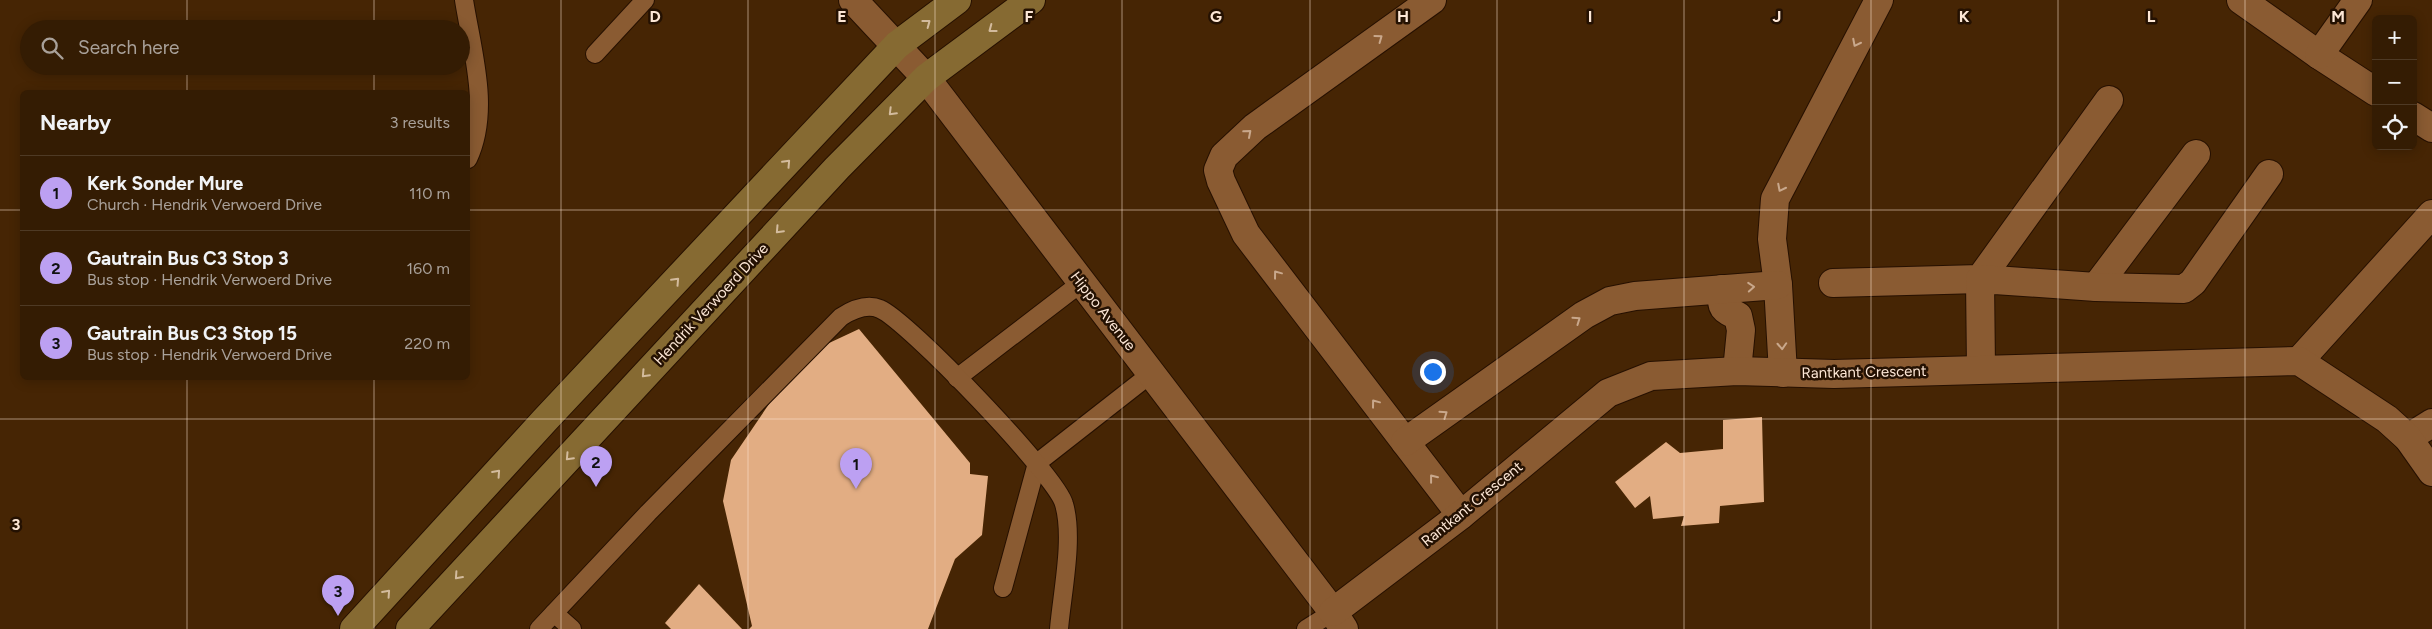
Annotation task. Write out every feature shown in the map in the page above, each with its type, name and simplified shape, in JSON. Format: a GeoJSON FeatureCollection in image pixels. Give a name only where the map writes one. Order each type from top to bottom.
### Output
{"type":"FeatureCollection","features":[{"type":"Feature","properties":{"kind":"main road"},"geometry":{"type":"LineString","coordinates":[[354,629],[544,421],[897,45],[957,0]]}},
{"type":"Feature","properties":{"kind":"main road","name":"Hendrik Verwoerd Drive"},"geometry":{"type":"LineString","coordinates":[[410,629],[837,168],[926,78],[1031,0]]}},
{"type":"Feature","properties":{"kind":"street","name":"Hippo Avenue"},"geometry":{"type":"LineString","coordinates":[[853,0],[926,78],[1339,620]]}},
{"type":"Feature","properties":{"kind":"street"},"geometry":{"type":"LineString","coordinates":[[1432,0],[1254,127],[1224,156],[1218,170],[1227,197],[1246,234],[1461,515]]}},
{"type":"Feature","properties":{"kind":"street"},"geometry":{"type":"LineString","coordinates":[[1783,374],[1778,285],[1772,239],[1775,199],[1879,0]]}},
{"type":"Feature","properties":{"kind":"street"},"geometry":{"type":"LineString","coordinates":[[2318,55],[2358,0]]}},
{"type":"Feature","properties":{"kind":"street"},"geometry":{"type":"LineString","coordinates":[[2247,2],[2318,55],[2372,89]]}},
{"type":"Feature","properties":{"kind":"street"},"geometry":{"type":"LineString","coordinates":[[1981,369],[1980,279],[2109,100]]}},
{"type":"Feature","properties":{"kind":"street"},"geometry":{"type":"LineString","coordinates":[[2417,119],[2432,128]]}},
{"type":"Feature","properties":{"kind":"street"},"geometry":{"type":"LineString","coordinates":[[2096,287],[2196,154]]}},
{"type":"Feature","properties":{"kind":"street"},"geometry":{"type":"LineString","coordinates":[[1833,283],[1980,279],[2096,287],[2184,289],[2194,282],[2269,174]]}},
{"type":"Feature","properties":{"kind":"street"},"geometry":{"type":"LineString","coordinates":[[2432,214],[2299,360],[2387,419],[2408,438],[2432,472]]}},
{"type":"Feature","properties":{"kind":"street"},"geometry":{"type":"LineString","coordinates":[[1405,442],[1603,304],[1635,296],[1778,285]]}},
{"type":"Feature","properties":{"kind":"street"},"geometry":{"type":"LineString","coordinates":[[1722,289],[1723,309],[1736,315],[1741,324],[1737,371]]}},
{"type":"Feature","properties":{"kind":"street","name":"Rantkant Crescent"},"geometry":{"type":"LineString","coordinates":[[1339,620],[1461,515],[1608,393],[1650,376],[1737,371],[1783,374],[2299,360]]}},
{"type":"Feature","properties":{"kind":"street"},"geometry":{"type":"LineString","coordinates":[[2408,438],[2432,422]]}},
{"type":"Feature","properties":{"kind":"lane"},"geometry":{"type":"LineString","coordinates":[[464,0],[467,20]]}},
{"type":"Feature","properties":{"kind":"lane"},"geometry":{"type":"LineString","coordinates":[[595,54],[645,0]]}},
{"type":"Feature","properties":{"kind":"lane"},"geometry":{"type":"LineString","coordinates":[[470,41],[480,110],[470,154]]}},
{"type":"Feature","properties":{"kind":"lane"},"geometry":{"type":"LineString","coordinates":[[957,378],[1081,283]]}},
{"type":"Feature","properties":{"kind":"lane"},"geometry":{"type":"LineString","coordinates":[[539,629],[648,513],[841,317],[852,310],[866,306],[878,308],[899,321],[957,378],[1037,462],[1056,486],[1064,502],[1068,532],[1059,629]]}},
{"type":"Feature","properties":{"kind":"lane"},"geometry":{"type":"LineString","coordinates":[[1002,588],[1037,462],[1152,373]]}},
{"type":"Feature","properties":{"kind":"lane"},"geometry":{"type":"LineString","coordinates":[[554,613],[572,629]]}},
{"type":"Feature","properties":{"kind":"lane"},"geometry":{"type":"LineString","coordinates":[[1306,629],[1339,620]]}},
{"type":"Feature","properties":{"kind":"building"},"geometry":{"type":"Polygon","coordinates":[[[859,329],[970,463],[970,474],[988,476],[982,535],[955,559],[928,629],[749,629],[752,626],[723,501],[731,460],[786,379],[812,351],[859,329]]]}},
{"type":"Feature","properties":{"kind":"building"},"geometry":{"type":"Polygon","coordinates":[[[1762,417],[1764,502],[1720,506],[1719,523],[1681,526],[1684,516],[1653,519],[1650,496],[1635,508],[1615,482],[1666,442],[1680,453],[1723,449],[1723,420],[1762,417]]]}},
{"type":"Feature","properties":{"kind":"building"},"geometry":{"type":"Polygon","coordinates":[[[699,584],[742,629],[671,629],[665,623],[699,584]]]}},
{"type":"Feature","properties":{"kind":"place","name":"Gautrain Bus C3 Stop 3"},"geometry":{"type":"Point","coordinates":[596,487]}},
{"type":"Feature","properties":{"kind":"place","name":"Kerk Sonder Mure"},"geometry":{"type":"Point","coordinates":[856,489]}},
{"type":"Feature","properties":{"kind":"place","name":"Gautrain Bus C3 Stop 15"},"geometry":{"type":"Point","coordinates":[338,616]}}]}
